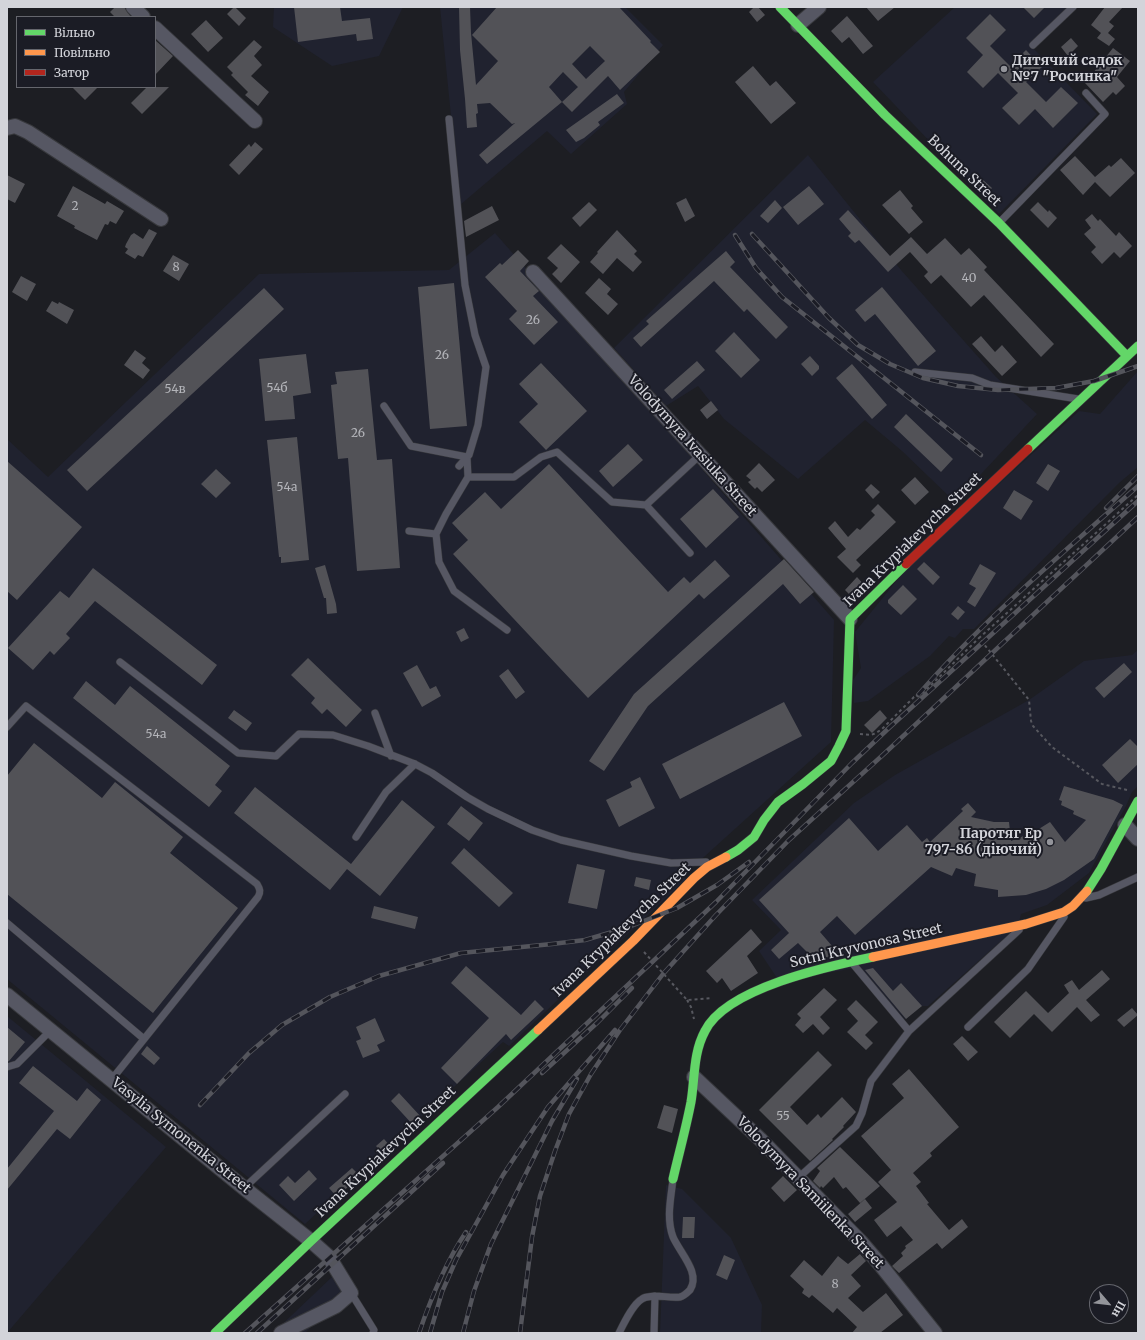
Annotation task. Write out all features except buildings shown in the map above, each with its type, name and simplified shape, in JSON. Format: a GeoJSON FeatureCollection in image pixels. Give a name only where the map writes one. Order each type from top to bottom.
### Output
{"type":"FeatureCollection","features":[{"type":"Feature","properties":{"kind":"street"},"geometry":{"type":"LineString","coordinates":[[132,7],[142,16]]}},
{"type":"Feature","properties":{"kind":"street","name":"Bohuna Street"},"geometry":{"type":"LineString","coordinates":[[780,7],[886,115],[999,223],[1127,356]]}},
{"type":"Feature","properties":{"kind":"street"},"geometry":{"type":"LineString","coordinates":[[798,25],[819,7]]}},
{"type":"Feature","properties":{"kind":"street"},"geometry":{"type":"LineString","coordinates":[[156,29],[255,121]]}},
{"type":"Feature","properties":{"kind":"street"},"geometry":{"type":"LineString","coordinates":[[7,128],[15,126],[28,132],[161,219]]}},
{"type":"Feature","properties":{"kind":"street","name":"Volodymyra Ivasiuka Street"},"geometry":{"type":"LineString","coordinates":[[533,272],[850,619]]}},
{"type":"Feature","properties":{"kind":"street","name":"Ivana Krypiakevycha Street"},"geometry":{"type":"LineString","coordinates":[[215,1333],[311,1241],[633,941],[694,878],[720,860],[738,850],[754,837],[764,820],[778,802],[831,761],[846,731],[850,619],[920,549],[1082,400],[1138,346]]}},
{"type":"Feature","properties":{"kind":"street","name":"Sotni Kryvonosa Street"},"geometry":{"type":"LineString","coordinates":[[674,1179],[691,1101],[696,1056],[701,1040],[711,1021],[727,1006],[779,981],[852,962],[1026,924],[1054,916],[1070,908],[1081,899],[1101,869],[1138,801]]}},
{"type":"Feature","properties":{"kind":"street"},"geometry":{"type":"LineString","coordinates":[[1124,825],[1138,839]]}},
{"type":"Feature","properties":{"kind":"street","name":"Vasylia Symonenka Street"},"geometry":{"type":"LineString","coordinates":[[7,995],[311,1241],[329,1257],[351,1293]]}},
{"type":"Feature","properties":{"kind":"street","name":"Volodymyra Samiilenka Street"},"geometry":{"type":"LineString","coordinates":[[694,1077],[760,1139],[861,1242],[934,1333]]}},
{"type":"Feature","properties":{"kind":"street"},"geometry":{"type":"LineString","coordinates":[[281,1333],[336,1306],[351,1293]]}},
{"type":"Feature","properties":{"kind":"lane"},"geometry":{"type":"LineString","coordinates":[[1033,45],[1073,7]]}},
{"type":"Feature","properties":{"kind":"lane"},"geometry":{"type":"LineString","coordinates":[[999,223],[1105,114],[1086,93]]}},
{"type":"Feature","properties":{"kind":"lane"},"geometry":{"type":"LineString","coordinates":[[449,119],[465,285],[475,335],[486,367],[478,425],[470,455],[459,466]]}},
{"type":"Feature","properties":{"kind":"lane"},"geometry":{"type":"LineString","coordinates":[[915,372],[972,378],[1008,388],[1082,400]]}},
{"type":"Feature","properties":{"kind":"lane"},"geometry":{"type":"LineString","coordinates":[[384,406],[411,446],[467,458]]}},
{"type":"Feature","properties":{"kind":"lane"},"geometry":{"type":"LineString","coordinates":[[468,477],[514,477],[541,457],[557,452],[612,502],[646,505],[690,552]]}},
{"type":"Feature","properties":{"kind":"lane"},"geometry":{"type":"LineString","coordinates":[[646,505],[700,455]]}},
{"type":"Feature","properties":{"kind":"lane"},"geometry":{"type":"LineString","coordinates":[[467,458],[468,477],[436,534],[439,562],[454,591],[507,630]]}},
{"type":"Feature","properties":{"kind":"lane"},"geometry":{"type":"LineString","coordinates":[[409,531],[436,534]]}},
{"type":"Feature","properties":{"kind":"lane"},"geometry":{"type":"LineString","coordinates":[[120,662],[238,753],[276,756],[299,734],[333,735],[368,746],[415,764],[432,773],[467,797],[488,809],[532,830],[561,840],[631,856],[671,863],[702,863],[720,860]]}},
{"type":"Feature","properties":{"kind":"lane"},"geometry":{"type":"LineString","coordinates":[[7,727],[26,706],[257,884],[260,888],[258,897],[112,1079]]}},
{"type":"Feature","properties":{"kind":"lane"},"geometry":{"type":"LineString","coordinates":[[375,713],[391,756]]}},
{"type":"Feature","properties":{"kind":"lane"},"geometry":{"type":"LineString","coordinates":[[356,837],[386,792],[415,764]]}},
{"type":"Feature","properties":{"kind":"lane"},"geometry":{"type":"LineString","coordinates":[[1081,899],[1099,895],[1138,877]]}},
{"type":"Feature","properties":{"kind":"lane"},"geometry":{"type":"LineString","coordinates":[[968,1027],[1028,969],[1070,908]]}},
{"type":"Feature","properties":{"kind":"lane"},"geometry":{"type":"LineString","coordinates":[[7,922],[144,1039]]}},
{"type":"Feature","properties":{"kind":"lane"},"geometry":{"type":"LineString","coordinates":[[798,1178],[856,1126],[862,1112],[871,1081],[909,1031],[1026,924]]}},
{"type":"Feature","properties":{"kind":"lane"},"geometry":{"type":"LineString","coordinates":[[852,962],[909,1031]]}},
{"type":"Feature","properties":{"kind":"lane"},"geometry":{"type":"LineString","coordinates":[[7,1067],[17,1064],[50,1030]]}},
{"type":"Feature","properties":{"kind":"lane"},"geometry":{"type":"LineString","coordinates":[[244,1188],[345,1094]]}},
{"type":"Feature","properties":{"kind":"lane"},"geometry":{"type":"LineString","coordinates":[[619,1333],[640,1300],[645,1297],[655,1296],[680,1297],[687,1293],[693,1285],[694,1277],[673,1237],[669,1220],[674,1179]]}},
{"type":"Feature","properties":{"kind":"lane"},"geometry":{"type":"LineString","coordinates":[[351,1293],[374,1332]]}},
{"type":"Feature","properties":{"kind":"lane"},"geometry":{"type":"LineString","coordinates":[[654,1333],[655,1296]]}},
{"type":"Feature","properties":{"kind":"path"},"geometry":{"type":"LineString","coordinates":[[846,731],[871,735],[882,729],[914,697],[923,692],[979,638],[1138,495]]}},
{"type":"Feature","properties":{"kind":"path"},"geometry":{"type":"LineString","coordinates":[[979,638],[1029,700],[1031,721],[1033,726],[1052,747],[1102,784],[1132,792]]}},
{"type":"Feature","properties":{"kind":"path"},"geometry":{"type":"LineString","coordinates":[[633,941],[687,1000],[715,998]]}},
{"type":"Feature","properties":{"kind":"shaded area"},"geometry":{"type":"Polygon","coordinates":[[[274,7],[403,7],[379,56],[332,66],[273,27],[274,7]]]}},
{"type":"Feature","properties":{"kind":"shaded area"},"geometry":{"type":"Polygon","coordinates":[[[440,7],[625,7],[663,45],[624,92],[627,104],[571,154],[547,131],[460,205],[440,7]]]}},
{"type":"Feature","properties":{"kind":"shaded area"},"geometry":{"type":"Polygon","coordinates":[[[955,7],[1077,7],[1033,48],[1097,114],[999,214],[873,82],[955,7]]]}},
{"type":"Feature","properties":{"kind":"shaded area"},"geometry":{"type":"Polygon","coordinates":[[[808,155],[901,270],[996,377],[1037,414],[955,502],[902,451],[865,420],[798,479],[724,419],[698,386],[666,406],[614,348],[808,155]]]}},
{"type":"Feature","properties":{"kind":"shaded area"},"geometry":{"type":"Polygon","coordinates":[[[495,233],[834,620],[831,742],[684,875],[686,879],[509,1046],[503,1042],[305,1224],[7,979],[7,439],[48,477],[259,274],[449,270],[495,233]]]}},
{"type":"Feature","properties":{"kind":"shaded area"},"geometry":{"type":"Polygon","coordinates":[[[1138,371],[1138,467],[1119,483],[974,629],[963,629],[955,638],[949,636],[930,656],[868,701],[854,703],[853,680],[861,668],[855,632],[907,568],[1079,411],[1100,414],[1138,371]]]}},
{"type":"Feature","properties":{"kind":"shaded area"},"geometry":{"type":"Polygon","coordinates":[[[1138,650],[1138,786],[1132,792],[1126,806],[1089,873],[1047,905],[1021,914],[1018,926],[928,1006],[922,1006],[905,1019],[856,968],[779,981],[759,951],[781,930],[752,900],[854,803],[895,775],[1029,700],[1084,661],[1132,655],[1138,650]]]}},
{"type":"Feature","properties":{"kind":"shaded area"},"geometry":{"type":"Polygon","coordinates":[[[7,1016],[166,1147],[7,1333],[7,1016]]]}},
{"type":"Feature","properties":{"kind":"shaded area"},"geometry":{"type":"Polygon","coordinates":[[[666,1185],[682,1189],[731,1238],[762,1305],[761,1333],[660,1333],[666,1185]]]}},
{"type":"Feature","properties":{"kind":"shaded area"},"geometry":{"type":"Polygon","coordinates":[[[333,1276],[346,1292],[305,1333],[273,1333],[333,1276]]]}},
{"type":"Feature","properties":{"kind":"railway"},"geometry":{"type":"LineString","coordinates":[[752,234],[829,318],[858,345],[890,364],[923,378],[958,386],[998,390],[1056,388],[1094,381],[1138,366]]}},
{"type":"Feature","properties":{"kind":"railway"},"geometry":{"type":"LineString","coordinates":[[735,235],[756,268],[782,297],[981,455]]}},
{"type":"Feature","properties":{"kind":"railway"},"geometry":{"type":"LineString","coordinates":[[1106,508],[1138,476]]}},
{"type":"Feature","properties":{"kind":"railway"},"geometry":{"type":"LineString","coordinates":[[918,695],[943,667],[997,613],[1138,486]]}},
{"type":"Feature","properties":{"kind":"railway"},"geometry":{"type":"LineString","coordinates":[[245,1333],[498,1107],[716,902],[852,763],[890,727],[1138,501]]}},
{"type":"Feature","properties":{"kind":"railway"},"geometry":{"type":"LineString","coordinates":[[520,1333],[532,1237],[540,1196],[569,1114],[591,1074],[620,1030],[663,974],[716,915],[789,840],[885,753],[1138,517]]}},
{"type":"Feature","properties":{"kind":"railway"},"geometry":{"type":"LineString","coordinates":[[200,1105],[249,1053],[282,1025],[330,997],[379,976],[461,953],[585,940],[626,928],[677,908],[717,885],[749,862]]}},
{"type":"Feature","properties":{"kind":"railway"},"geometry":{"type":"LineString","coordinates":[[542,1073],[598,1022],[632,988]]}},
{"type":"Feature","properties":{"kind":"railway"},"geometry":{"type":"LineString","coordinates":[[430,1333],[442,1292],[456,1260],[503,1175],[548,1107],[615,1030]]}},
{"type":"Feature","properties":{"kind":"railway"},"geometry":{"type":"LineString","coordinates":[[463,1333],[474,1291],[491,1244],[552,1121],[577,1079]]}},
{"type":"Feature","properties":{"kind":"railway"},"geometry":{"type":"LineString","coordinates":[[257,1333],[443,1163]]}},
{"type":"Feature","properties":{"kind":"railway"},"geometry":{"type":"LineString","coordinates":[[419,1333],[439,1281],[451,1256],[466,1232]]}},
{"type":"Feature","properties":{"kind":"traffic: fast"},"geometry":{"type":"LineString","coordinates":[[780,7],[885,115],[999,223],[1127,356]]}},
{"type":"Feature","properties":{"kind":"traffic: fast"},"geometry":{"type":"LineString","coordinates":[[1028,449],[1138,346]]}},
{"type":"Feature","properties":{"kind":"traffic: fast"},"geometry":{"type":"LineString","coordinates":[[726,857],[738,850],[754,837],[764,820],[778,802],[831,761],[846,731],[850,619],[906,564]]}},
{"type":"Feature","properties":{"kind":"traffic: fast"},"geometry":{"type":"LineString","coordinates":[[1087,891],[1101,869],[1138,801]]}},
{"type":"Feature","properties":{"kind":"traffic: fast"},"geometry":{"type":"LineString","coordinates":[[673,1179],[691,1102],[698,1048],[705,1031],[716,1016],[734,1003],[756,991],[780,981],[831,966],[873,957]]}},
{"type":"Feature","properties":{"kind":"traffic: fast"},"geometry":{"type":"LineString","coordinates":[[215,1333],[311,1241],[538,1030]]}},
{"type":"Feature","properties":{"kind":"traffic: slow"},"geometry":{"type":"LineString","coordinates":[[538,1030],[633,941],[694,878],[707,867],[726,857]]}},
{"type":"Feature","properties":{"kind":"traffic: slow"},"geometry":{"type":"LineString","coordinates":[[873,957],[1026,924],[1064,912],[1073,906],[1087,891]]}},
{"type":"Feature","properties":{"kind":"traffic: jam"},"geometry":{"type":"LineString","coordinates":[[906,564],[1028,449]]}},
{"type":"Feature","properties":{"kind":"place","name":"Дитячий садок №7 \"Росинка\""},"geometry":{"type":"Point","coordinates":[1004,69]}},
{"type":"Feature","properties":{"kind":"place","name":"Паротяг Ер 797-86 (діючий)"},"geometry":{"type":"Point","coordinates":[1050,842]}}]}
